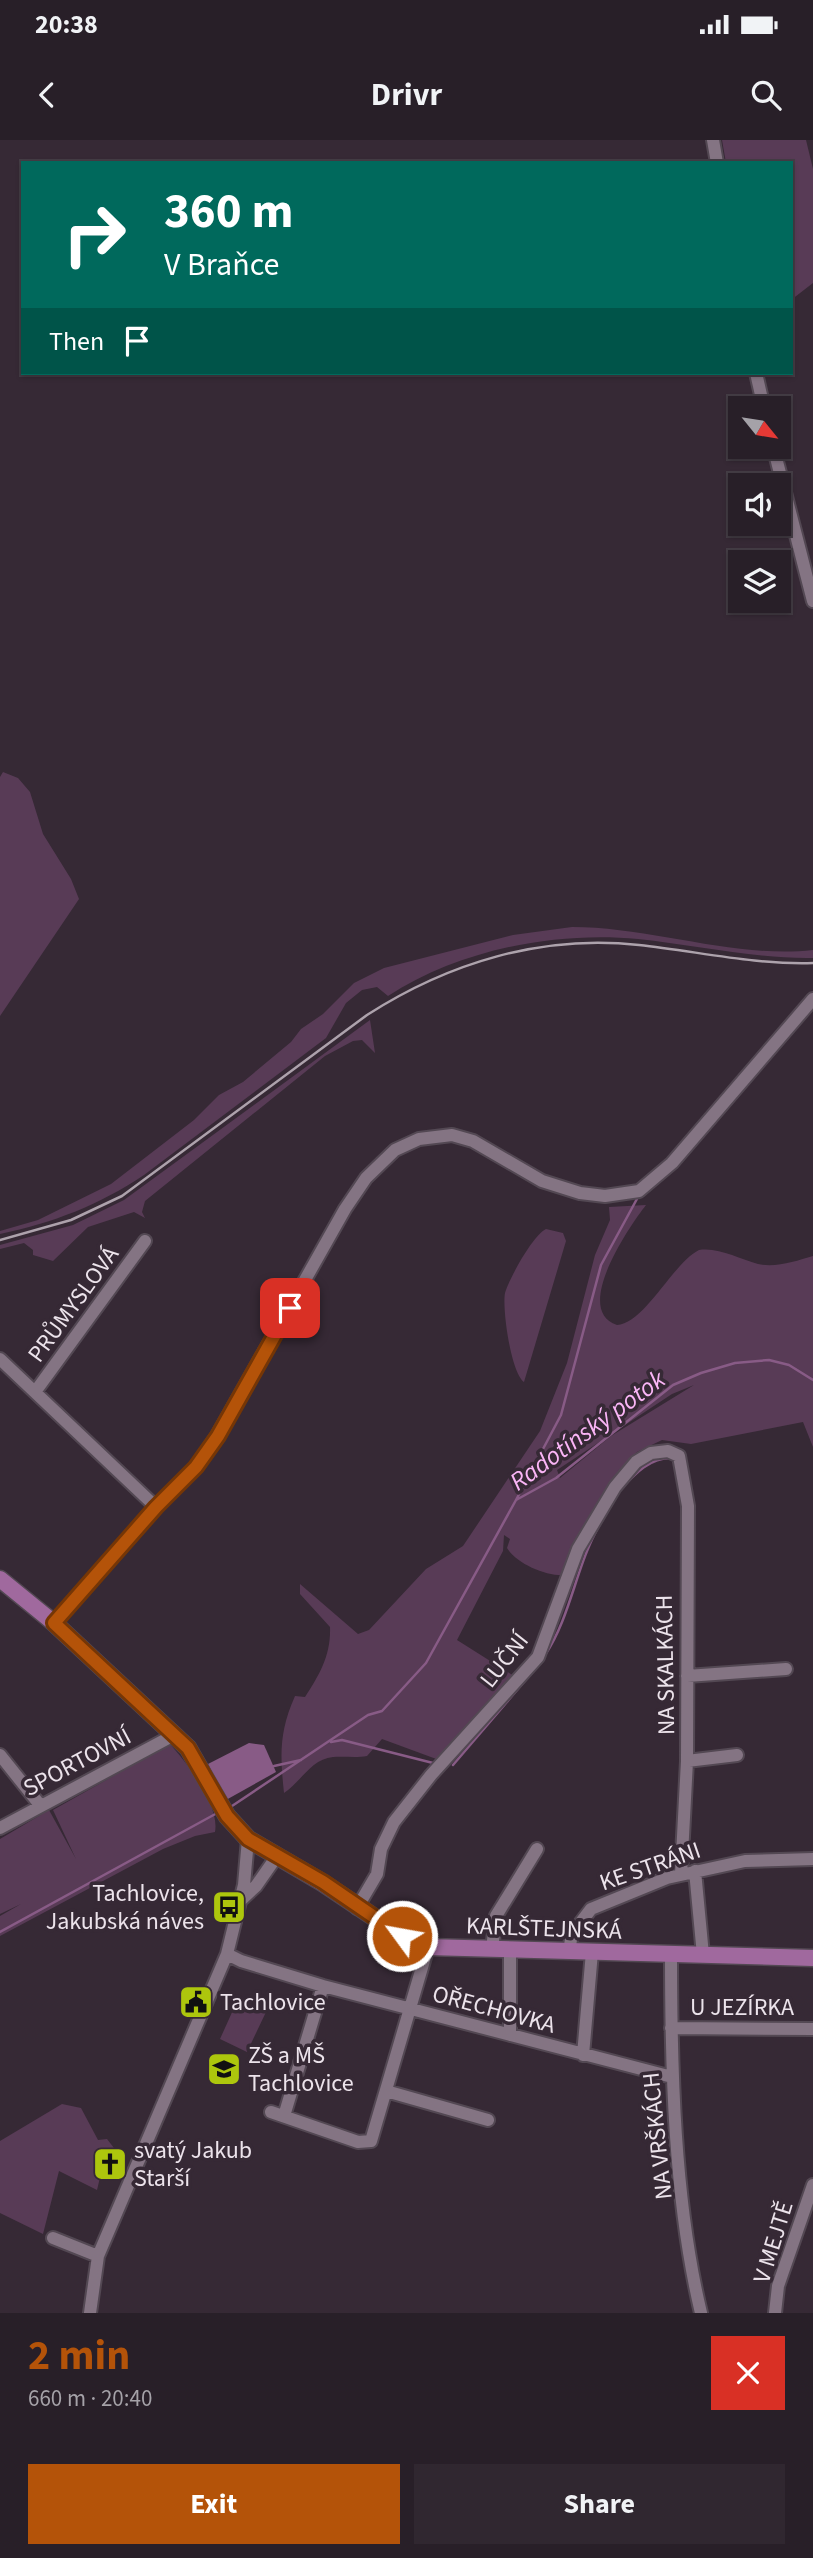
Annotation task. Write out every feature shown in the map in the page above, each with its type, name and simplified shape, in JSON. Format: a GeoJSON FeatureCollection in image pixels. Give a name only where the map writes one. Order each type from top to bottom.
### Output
{"type":"FeatureCollection","features":[{"type":"Feature","properties":{"kind":"main road","name":"KARLŠTEJNSKÁ"},"geometry":{"type":"LineString","coordinates":[[0,1579],[54,1623],[188,1748],[224,1810],[248,1839],[323,1882],[357,1908],[402,1936],[428,1947],[813,1958]]}},
{"type":"Feature","properties":{"kind":"street"},"geometry":{"type":"LineString","coordinates":[[713,140],[717,161]]}},
{"type":"Feature","properties":{"kind":"street"},"geometry":{"type":"LineString","coordinates":[[756,375],[761,396]]}},
{"type":"Feature","properties":{"kind":"street"},"geometry":{"type":"LineString","coordinates":[[776,459],[813,601]]}},
{"type":"Feature","properties":{"kind":"street"},"geometry":{"type":"LineString","coordinates":[[54,1623],[156,1507],[196,1467],[218,1436],[345,1209],[366,1178],[395,1150],[419,1139],[452,1135],[473,1141],[542,1181],[580,1193],[626,1196],[639,1191],[671,1163],[813,999]]}},
{"type":"Feature","properties":{"kind":"street","name":"PRŮMYSLOVÁ"},"geometry":{"type":"LineString","coordinates":[[36,1392],[145,1241]]}},
{"type":"Feature","properties":{"kind":"street","name":"PRŮMYSLOVÁ"},"geometry":{"type":"LineString","coordinates":[[0,1359],[156,1507]]}},
{"type":"Feature","properties":{"kind":"street","name":"LUČNÍ"},"geometry":{"type":"LineString","coordinates":[[357,1908],[377,1874],[381,1849],[394,1822],[431,1775],[538,1657],[578,1549],[615,1487],[636,1462],[651,1453],[668,1451],[679,1456]]}},
{"type":"Feature","properties":{"kind":"street","name":"NA SKALKÁCH"},"geometry":{"type":"LineString","coordinates":[[679,1456],[688,1506],[685,1587],[687,1760],[681,1874]]}},
{"type":"Feature","properties":{"kind":"street"},"geometry":{"type":"LineString","coordinates":[[687,1676],[786,1669]]}},
{"type":"Feature","properties":{"kind":"street","name":"SPORTOVNÍ"},"geometry":{"type":"LineString","coordinates":[[0,1828],[174,1735]]}},
{"type":"Feature","properties":{"kind":"street"},"geometry":{"type":"LineString","coordinates":[[0,1755],[40,1805]]}},
{"type":"Feature","properties":{"kind":"street"},"geometry":{"type":"LineString","coordinates":[[687,1760],[737,1755]]}},
{"type":"Feature","properties":{"kind":"street"},"geometry":{"type":"LineString","coordinates":[[90,2313],[98,2256],[227,1954],[240,1900],[248,1839]]}},
{"type":"Feature","properties":{"kind":"street"},"geometry":{"type":"LineString","coordinates":[[492,1949],[496,1916],[537,1849]]}},
{"type":"Feature","properties":{"kind":"street"},"geometry":{"type":"LineString","coordinates":[[240,1900],[256,1886],[277,1856]]}},
{"type":"Feature","properties":{"kind":"street","name":"KE STRÁNI"},"geometry":{"type":"LineString","coordinates":[[569,1951],[572,1934],[591,1909],[681,1874],[745,1861],[813,1859]]}},
{"type":"Feature","properties":{"kind":"street"},"geometry":{"type":"LineString","coordinates":[[695,1871],[703,1955]]}},
{"type":"Feature","properties":{"kind":"street"},"geometry":{"type":"LineString","coordinates":[[271,2112],[358,2141],[366,2143],[372,2139],[428,1947]]}},
{"type":"Feature","properties":{"kind":"street"},"geometry":{"type":"LineString","coordinates":[[510,1950],[510,2035]]}},
{"type":"Feature","properties":{"kind":"street"},"geometry":{"type":"LineString","coordinates":[[583,2055],[592,1952]]}},
{"type":"Feature","properties":{"kind":"street","name":"OŘECHOVKA"},"geometry":{"type":"LineString","coordinates":[[227,1954],[241,1961],[323,1986],[672,2077]]}},
{"type":"Feature","properties":{"kind":"street","name":"NA VRŠKÁCH"},"geometry":{"type":"LineString","coordinates":[[671,1954],[672,2077],[693,2278],[701,2313]]}},
{"type":"Feature","properties":{"kind":"street"},"geometry":{"type":"LineString","coordinates":[[284,2116],[323,1986]]}},
{"type":"Feature","properties":{"kind":"street","name":"U JEZÍRKA"},"geometry":{"type":"LineString","coordinates":[[671,2028],[813,2029]]}},
{"type":"Feature","properties":{"kind":"street"},"geometry":{"type":"LineString","coordinates":[[386,2091],[488,2120]]}},
{"type":"Feature","properties":{"kind":"street","name":"V MEJTĚ"},"geometry":{"type":"LineString","coordinates":[[775,2313],[778,2286],[813,2185]]}},
{"type":"Feature","properties":{"kind":"street"},"geometry":{"type":"LineString","coordinates":[[53,2238],[98,2256]]}},
{"type":"Feature","properties":{"kind":"shaded area"},"geometry":{"type":"Polygon","coordinates":[[[722,140],[806,140],[813,169],[813,283],[793,298],[793,161],[726,161],[722,140]]]}},
{"type":"Feature","properties":{"kind":"shaded area"},"geometry":{"type":"Polygon","coordinates":[[[3,772],[18,778],[30,792],[43,834],[71,879],[79,899],[0,1016],[0,777],[3,772]]]}},
{"type":"Feature","properties":{"kind":"shaded area"},"geometry":{"type":"Polygon","coordinates":[[[572,927],[602,928],[754,950],[813,950],[813,958],[747,954],[638,939],[573,938],[508,947],[476,956],[416,980],[388,996],[377,987],[362,990],[346,1003],[326,1038],[144,1175],[75,1212],[0,1234],[0,1231],[38,1220],[111,1184],[194,1120],[219,1095],[243,1082],[291,1042],[301,1029],[323,1014],[354,983],[384,968],[513,935],[572,927]]]}},
{"type":"Feature","properties":{"kind":"shaded area"},"geometry":{"type":"Polygon","coordinates":[[[370,1020],[375,1053],[362,1040],[353,1041],[325,1056],[145,1201],[142,1212],[145,1218],[134,1212],[88,1227],[53,1261],[33,1255],[33,1250],[24,1243],[0,1249],[0,1245],[73,1225],[124,1200],[370,1020]]]}},
{"type":"Feature","properties":{"kind":"shaded area"},"geometry":{"type":"Polygon","coordinates":[[[646,1205],[617,1249],[602,1286],[600,1303],[605,1316],[617,1325],[638,1315],[679,1267],[699,1250],[721,1252],[765,1265],[813,1256],[813,1447],[803,1422],[691,1444],[662,1440],[637,1452],[602,1495],[576,1544],[566,1575],[550,1574],[525,1564],[507,1548],[510,1539],[504,1535],[503,1551],[457,1640],[517,1678],[439,1760],[382,1739],[367,1756],[333,1757],[318,1762],[284,1793],[282,1755],[286,1721],[295,1696],[305,1697],[320,1672],[330,1637],[330,1627],[300,1594],[300,1584],[358,1634],[369,1630],[426,1569],[463,1546],[540,1431],[567,1363],[595,1255],[610,1220],[609,1207],[646,1205]],[[694,1385],[672,1394],[557,1470],[560,1478],[611,1436],[694,1385]]]}},
{"type":"Feature","properties":{"kind":"shaded area"},"geometry":{"type":"Polygon","coordinates":[[[546,1229],[563,1233],[566,1241],[524,1382],[515,1367],[508,1340],[505,1293],[528,1248],[546,1229]]]}},
{"type":"Feature","properties":{"kind":"shaded area"},"geometry":{"type":"Polygon","coordinates":[[[249,1743],[264,1745],[276,1772],[226,1800],[208,1764],[249,1743]]]}},
{"type":"Feature","properties":{"kind":"shaded area"},"geometry":{"type":"Polygon","coordinates":[[[170,1744],[201,1785],[212,1810],[215,1832],[195,1836],[163,1849],[0,1936],[0,1916],[21,1904],[0,1914],[0,1839],[49,1810],[76,1859],[53,1810],[170,1744]]]}},
{"type":"Feature","properties":{"kind":"shaded area"},"geometry":{"type":"Polygon","coordinates":[[[238,1999],[266,2012],[247,2052],[220,2039],[238,1999]]]}},
{"type":"Feature","properties":{"kind":"shaded area"},"geometry":{"type":"Polygon","coordinates":[[[62,2104],[81,2108],[98,2140],[107,2139],[114,2148],[110,2158],[104,2161],[97,2190],[59,2171],[43,2234],[0,2213],[0,2141],[62,2104]]]}},
{"type":"Feature","properties":{"kind":"waterway"},"geometry":{"type":"LineString","coordinates":[[516,1500],[561,1415],[601,1265],[638,1197]]}},
{"type":"Feature","properties":{"kind":"waterway","name":"Radotínský potok"},"geometry":{"type":"LineString","coordinates":[[229,1808],[368,1715],[382,1711],[426,1663],[516,1500],[556,1478],[673,1385],[701,1373],[735,1363],[769,1360],[789,1365],[813,1380]]}},
{"type":"Feature","properties":{"kind":"waterway"},"geometry":{"type":"LineString","coordinates":[[620,1490],[649,1464],[671,1458]]}},
{"type":"Feature","properties":{"kind":"waterway"},"geometry":{"type":"LineString","coordinates":[[545,1655],[561,1624],[599,1526]]}},
{"type":"Feature","properties":{"kind":"waterway"},"geometry":{"type":"LineString","coordinates":[[453,1765],[535,1669]]}},
{"type":"Feature","properties":{"kind":"waterway"},"geometry":{"type":"LineString","coordinates":[[331,1742],[342,1740],[433,1763]]}},
{"type":"Feature","properties":{"kind":"waterway"},"geometry":{"type":"LineString","coordinates":[[274,1766],[301,1760]]}},
{"type":"Feature","properties":{"kind":"waterway","name":"Radotínský potok"},"geometry":{"type":"LineString","coordinates":[[0,1932],[219,1812]]}},
{"type":"Feature","properties":{"kind":"railway"},"geometry":{"type":"LineString","coordinates":[[0,1240],[71,1220],[122,1196],[367,1015],[398,997],[463,967],[532,949],[603,943],[639,945],[747,960],[813,963]]}},
{"type":"Feature","properties":{"kind":"place","name":"Tachlovice, Jakubská náves"},"geometry":{"type":"Point","coordinates":[229,1907]}},
{"type":"Feature","properties":{"kind":"place","name":"Tachlovice"},"geometry":{"type":"Point","coordinates":[196,2002]}},
{"type":"Feature","properties":{"kind":"place","name":"ZŠ a MŠ Tachlovice"},"geometry":{"type":"Point","coordinates":[224,2069]}},
{"type":"Feature","properties":{"kind":"place","name":"svatý Jakub Starší"},"geometry":{"type":"Point","coordinates":[110,2164]}},
{"type":"Feature","properties":{"kind":"route"},"geometry":{"type":"LineString","coordinates":[[290,1308],[218,1436],[196,1467],[156,1507],[54,1623],[188,1748],[237,1830],[261,1848],[323,1882],[357,1908],[402,1936]]}}]}
